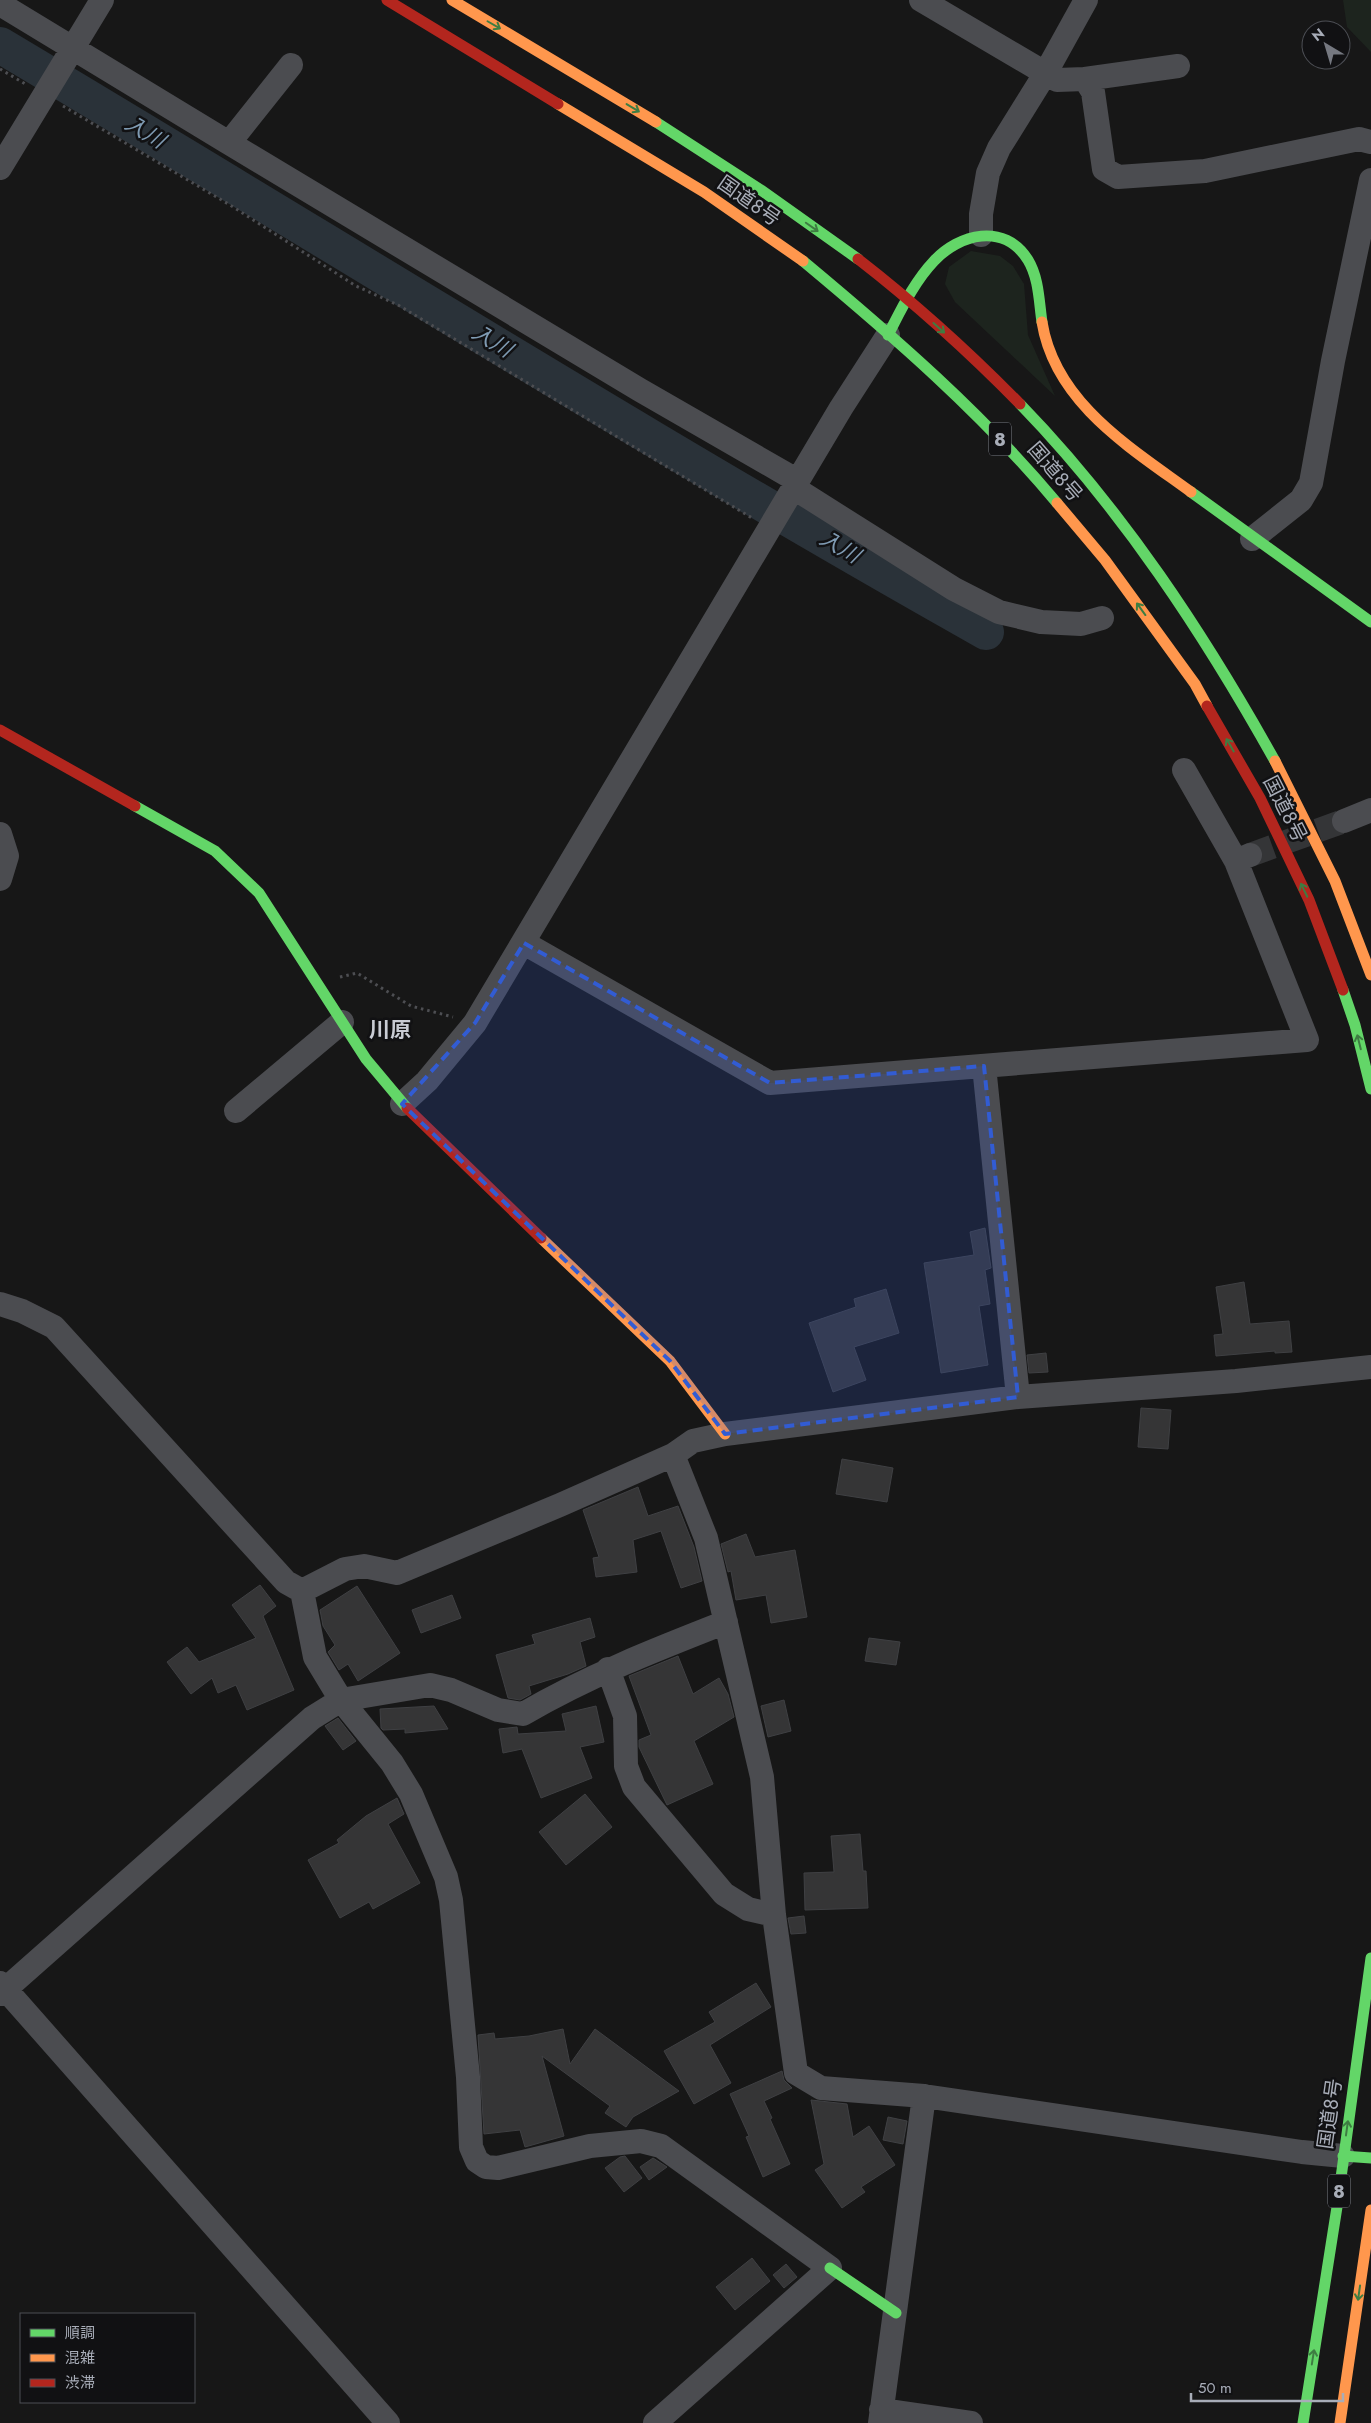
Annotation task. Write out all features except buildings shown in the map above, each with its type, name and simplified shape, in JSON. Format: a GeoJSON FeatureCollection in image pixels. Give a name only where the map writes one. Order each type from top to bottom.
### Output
{"type":"FeatureCollection","features":[{"type":"Feature","properties":{"kind":"main road","name":"国道8号"},"geometry":{"type":"LineString","coordinates":[[387,0],[704,192],[804,261],[949,388],[1023,462],[1105,560],[1195,684],[1260,798],[1309,900],[1355,1025],[1371,1090]]}},
{"type":"Feature","properties":{"kind":"main road","name":"国道8号"},"geometry":{"type":"LineString","coordinates":[[452,0],[715,158],[860,261],[907,298],[977,362],[1044,432],[1134,539],[1179,601],[1228,678],[1286,778],[1325,858],[1371,975]]}},
{"type":"Feature","properties":{"kind":"main road"},"geometry":{"type":"LineString","coordinates":[[888,335],[920,274],[955,241],[981,235],[1006,240],[1024,253],[1034,270],[1040,296],[1045,338],[1074,394],[1112,432],[1252,539],[1371,622]]}},
{"type":"Feature","properties":{"kind":"main road"},"geometry":{"type":"LineString","coordinates":[[0,730],[215,851],[259,893],[366,1059],[402,1104],[670,1360],[725,1434]]}},
{"type":"Feature","properties":{"kind":"main road","name":"国道8号"},"geometry":{"type":"LineString","coordinates":[[1303,2423],[1344,2156],[1371,1958]]}},
{"type":"Feature","properties":{"kind":"main road"},"geometry":{"type":"LineString","coordinates":[[1344,2156],[1371,2158]]}},
{"type":"Feature","properties":{"kind":"main road","name":"8"},"geometry":{"type":"LineString","coordinates":[[1340,2423],[1371,2210]]}},
{"type":"Feature","properties":{"kind":"main road"},"geometry":{"type":"LineString","coordinates":[[830,2268],[896,2313]]}},
{"type":"Feature","properties":{"kind":"street"},"geometry":{"type":"LineString","coordinates":[[0,168],[102,0]]}},
{"type":"Feature","properties":{"kind":"street"},"geometry":{"type":"LineString","coordinates":[[921,0],[1057,80],[1086,79],[1178,66]]}},
{"type":"Feature","properties":{"kind":"street"},"geometry":{"type":"LineString","coordinates":[[981,235],[981,214],[988,173],[998,148],[1045,74],[1086,0]]}},
{"type":"Feature","properties":{"kind":"street"},"geometry":{"type":"LineString","coordinates":[[0,4],[796,484],[954,589],[999,612],[1041,622],[1081,624],[1102,618]]}},
{"type":"Feature","properties":{"kind":"street"},"geometry":{"type":"LineString","coordinates":[[229,143],[290,65]]}},
{"type":"Feature","properties":{"kind":"street"},"geometry":{"type":"LineString","coordinates":[[1086,79],[1093,92],[1104,169],[1118,177],[1205,171],[1359,139],[1371,142]]}},
{"type":"Feature","properties":{"kind":"street"},"geometry":{"type":"LineString","coordinates":[[1252,539],[1301,500],[1311,483],[1333,361],[1371,180]]}},
{"type":"Feature","properties":{"kind":"street"},"geometry":{"type":"LineString","coordinates":[[402,1104],[427,1080],[475,1023],[796,484],[888,335]]}},
{"type":"Feature","properties":{"kind":"street"},"geometry":{"type":"LineString","coordinates":[[524,943],[770,1084],[1307,1040],[1243,858],[1184,770]]}},
{"type":"Feature","properties":{"kind":"street"},"geometry":{"type":"LineString","coordinates":[[1344,821],[1371,810]]}},
{"type":"Feature","properties":{"kind":"street"},"geometry":{"type":"LineString","coordinates":[[0,834],[7,856],[0,879]]}},
{"type":"Feature","properties":{"kind":"street"},"geometry":{"type":"LineString","coordinates":[[236,1110],[342,1022]]}},
{"type":"Feature","properties":{"kind":"street"},"geometry":{"type":"LineString","coordinates":[[984,1066],[1018,1397]]}},
{"type":"Feature","properties":{"kind":"street"},"geometry":{"type":"LineString","coordinates":[[0,1304],[22,1311],[54,1327],[286,1582],[302,1591],[315,1657],[341,1700],[392,1764],[412,1794],[446,1877],[452,1900],[468,2076],[471,2147],[477,2161],[486,2167],[498,2168],[590,2146],[641,2141],[661,2146],[830,2268],[655,2423]]}},
{"type":"Feature","properties":{"kind":"street"},"geometry":{"type":"LineString","coordinates":[[302,1591],[345,1569],[364,1566],[397,1572],[542,1513],[673,1454],[693,1441],[725,1434],[1018,1397],[1236,1381],[1371,1366]]}},
{"type":"Feature","properties":{"kind":"street"},"geometry":{"type":"LineString","coordinates":[[673,1454],[706,1538],[762,1777],[774,1915],[796,2073],[822,2088],[924,2096],[1302,2152],[1344,2156]]}},
{"type":"Feature","properties":{"kind":"street"},"geometry":{"type":"LineString","coordinates":[[388,2423],[2,1988],[312,1718],[341,1700],[430,1685],[451,1690],[498,1710],[523,1714],[561,1692],[608,1669],[726,1622]]}},
{"type":"Feature","properties":{"kind":"street"},"geometry":{"type":"LineString","coordinates":[[608,1669],[625,1716],[626,1766],[634,1787],[724,1894],[748,1909],[774,1915]]}},
{"type":"Feature","properties":{"kind":"street"},"geometry":{"type":"LineString","coordinates":[[924,2096],[896,2313],[880,2416],[971,2423]]}},
{"type":"Feature","properties":{"kind":"path"},"geometry":{"type":"LineString","coordinates":[[0,69],[230,205],[356,286],[398,305],[770,528]]}},
{"type":"Feature","properties":{"kind":"path"},"geometry":{"type":"LineString","coordinates":[[315,981],[357,973],[411,1006],[475,1023]]}},
{"type":"Feature","properties":{"kind":"highlighted area"},"geometry":{"type":"Polygon","coordinates":[[[524,943],[770,1083],[984,1066],[1018,1397],[725,1434],[670,1361],[402,1104],[475,1023],[524,943]]]}},
{"type":"Feature","properties":{"kind":"shaded area"},"geometry":{"type":"Polygon","coordinates":[[[1343,0],[1371,0],[1371,52],[1351,31],[1351,20],[1346,20],[1343,0]]]}},
{"type":"Feature","properties":{"kind":"shaded area"},"geometry":{"type":"Polygon","coordinates":[[[971,251],[1000,256],[1013,266],[1024,284],[1028,335],[1055,396],[955,302],[945,284],[949,267],[971,251]]]}},
{"type":"Feature","properties":{"kind":"waterway","name":"入川"},"geometry":{"type":"LineString","coordinates":[[0,45],[614,416],[986,632]]}},
{"type":"Feature","properties":{"kind":"tunnel"},"geometry":{"type":"LineString","coordinates":[[1250,855],[1344,821]]}},
{"type":"Feature","properties":{"kind":"traffic: fast"},"geometry":{"type":"LineString","coordinates":[[656,122],[761,190],[858,259]]}},
{"type":"Feature","properties":{"kind":"traffic: fast"},"geometry":{"type":"LineString","coordinates":[[888,335],[914,287],[934,261],[956,244],[981,236],[994,236],[1007,240],[1018,248],[1028,260],[1036,282],[1042,322]]}},
{"type":"Feature","properties":{"kind":"traffic: fast"},"geometry":{"type":"LineString","coordinates":[[803,261],[936,376],[998,438],[1057,503]]}},
{"type":"Feature","properties":{"kind":"traffic: fast"},"geometry":{"type":"LineString","coordinates":[[1020,404],[1093,486],[1159,574],[1220,666],[1275,761]]}},
{"type":"Feature","properties":{"kind":"traffic: fast"},"geometry":{"type":"LineString","coordinates":[[1191,492],[1371,622]]}},
{"type":"Feature","properties":{"kind":"traffic: fast"},"geometry":{"type":"LineString","coordinates":[[135,806],[215,851],[259,893],[366,1059],[407,1108]]}},
{"type":"Feature","properties":{"kind":"traffic: fast"},"geometry":{"type":"LineString","coordinates":[[1343,990],[1355,1025],[1371,1089]]}},
{"type":"Feature","properties":{"kind":"traffic: fast"},"geometry":{"type":"LineString","coordinates":[[1303,2423],[1337,2207],[1371,1958]]}},
{"type":"Feature","properties":{"kind":"traffic: fast"},"geometry":{"type":"LineString","coordinates":[[1343,2156],[1371,2158]]}},
{"type":"Feature","properties":{"kind":"traffic: fast"},"geometry":{"type":"LineString","coordinates":[[830,2268],[896,2313]]}},
{"type":"Feature","properties":{"kind":"traffic: slow"},"geometry":{"type":"LineString","coordinates":[[452,0],[656,122]]}},
{"type":"Feature","properties":{"kind":"traffic: slow"},"geometry":{"type":"LineString","coordinates":[[558,104],[704,192],[803,261]]}},
{"type":"Feature","properties":{"kind":"traffic: slow"},"geometry":{"type":"LineString","coordinates":[[1042,322],[1050,351],[1062,377],[1079,400],[1121,440],[1191,492]]}},
{"type":"Feature","properties":{"kind":"traffic: slow"},"geometry":{"type":"LineString","coordinates":[[1057,503],[1105,560],[1195,684],[1207,706]]}},
{"type":"Feature","properties":{"kind":"traffic: slow"},"geometry":{"type":"LineString","coordinates":[[1275,761],[1335,881],[1371,975]]}},
{"type":"Feature","properties":{"kind":"traffic: slow"},"geometry":{"type":"LineString","coordinates":[[541,1238],[670,1361],[725,1434]]}},
{"type":"Feature","properties":{"kind":"traffic: slow"},"geometry":{"type":"LineString","coordinates":[[1340,2423],[1371,2210]]}},
{"type":"Feature","properties":{"kind":"traffic: jam"},"geometry":{"type":"LineString","coordinates":[[387,0],[558,104]]}},
{"type":"Feature","properties":{"kind":"traffic: jam"},"geometry":{"type":"LineString","coordinates":[[858,259],[942,329],[1020,404]]}},
{"type":"Feature","properties":{"kind":"traffic: jam"},"geometry":{"type":"LineString","coordinates":[[1207,706],[1260,798],[1309,900],[1343,990]]}},
{"type":"Feature","properties":{"kind":"traffic: jam"},"geometry":{"type":"LineString","coordinates":[[0,730],[135,806]]}},
{"type":"Feature","properties":{"kind":"traffic: jam"},"geometry":{"type":"LineString","coordinates":[[407,1108],[541,1238]]}},
{"type":"Feature","properties":{"kind":"district","name":"川原"},"geometry":{"type":"Point","coordinates":[390,1030]}}]}
